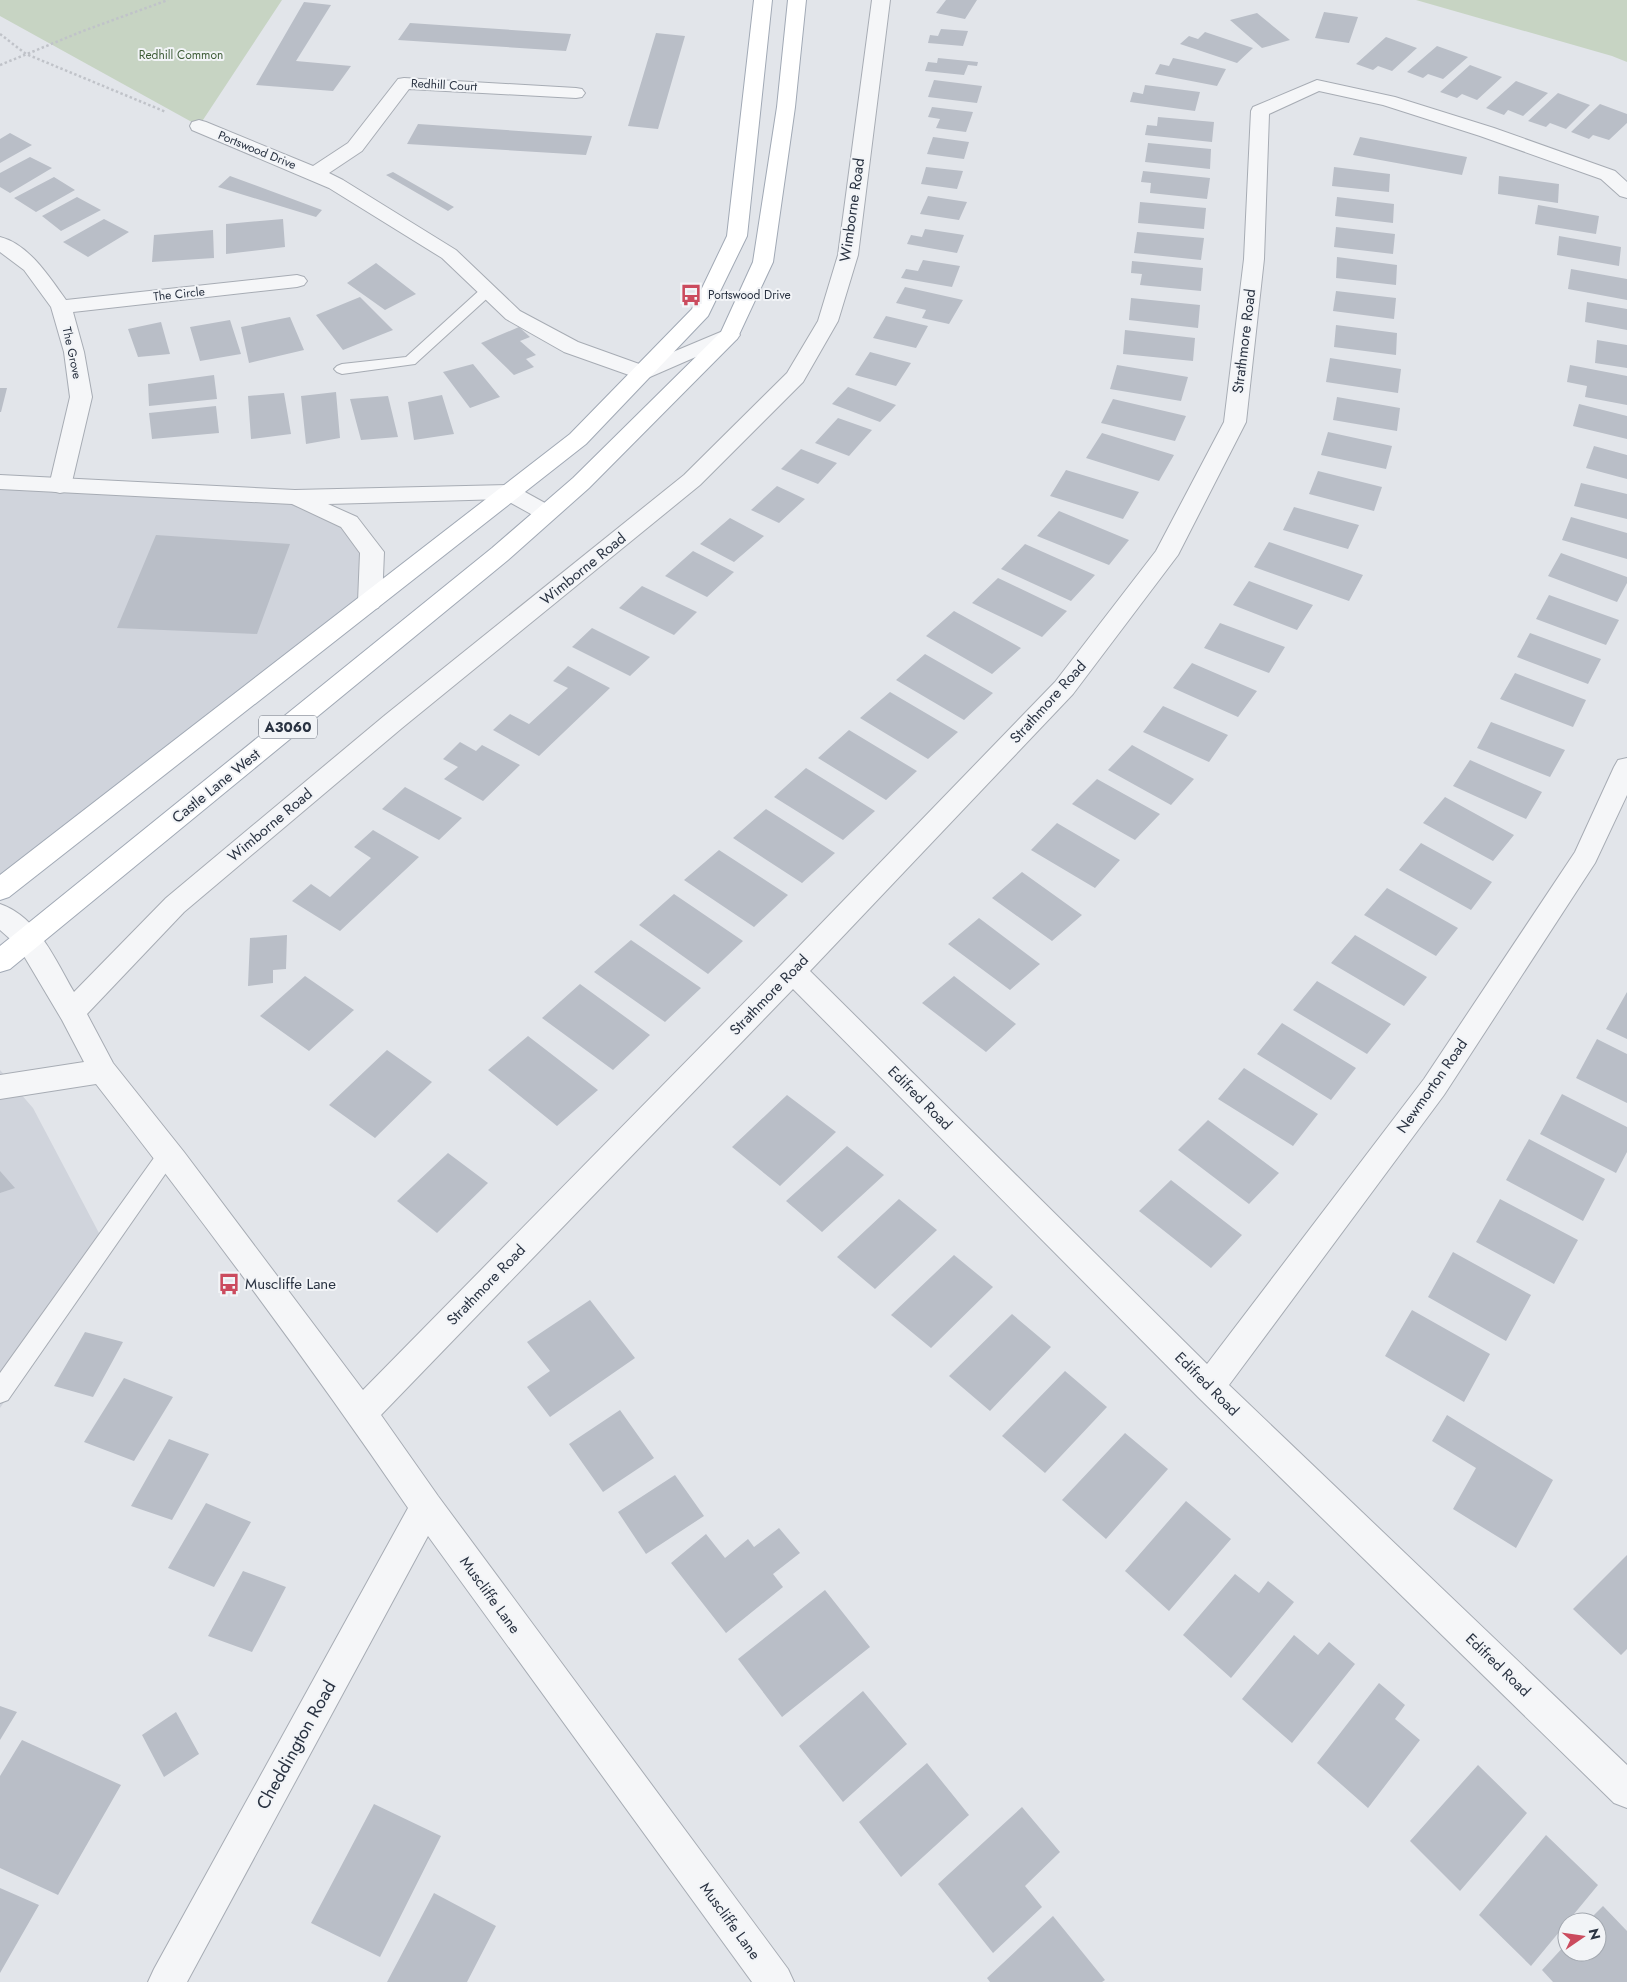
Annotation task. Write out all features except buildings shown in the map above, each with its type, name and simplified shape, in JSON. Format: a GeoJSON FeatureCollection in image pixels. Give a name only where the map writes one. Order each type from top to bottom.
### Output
{"type":"FeatureCollection","features":[{"type":"Feature","properties":{"kind":"main road","name":"A3060"},"geometry":{"type":"LineString","coordinates":[[0,890],[578,438],[701,312],[737,236],[764,0]]}},
{"type":"Feature","properties":{"kind":"main road","name":"A3060"},"geometry":{"type":"LineString","coordinates":[[546,513],[581,483],[730,335],[763,262],[786,107],[797,0]]}},
{"type":"Feature","properties":{"kind":"main road","name":"Castle Lane West"},"geometry":{"type":"LineString","coordinates":[[0,962],[492,560],[546,513]]}},
{"type":"Feature","properties":{"kind":"street","name":"Wimborne Road"},"geometry":{"type":"LineString","coordinates":[[72,1012],[175,906],[393,722],[692,480],[795,377],[828,321],[848,255],[866,101],[881,0]]}},
{"type":"Feature","properties":{"kind":"street","name":"Redhill Court"},"geometry":{"type":"LineString","coordinates":[[316,174],[355,147],[404,83],[576,93]]}},
{"type":"Feature","properties":{"kind":"street","name":"Strathmore Road"},"geometry":{"type":"LineString","coordinates":[[361,1413],[793,971],[1064,688],[1166,555],[1235,422],[1254,259],[1260,111],[1317,84],[1388,101],[1487,132],[1608,175],[1627,192]]}},
{"type":"Feature","properties":{"kind":"street","name":"Portswood Drive"},"geometry":{"type":"LineString","coordinates":[[199,126],[316,174]]}},
{"type":"Feature","properties":{"kind":"street"},"geometry":{"type":"LineString","coordinates":[[316,174],[336,184],[449,254],[513,315],[571,346],[643,373],[730,335]]}},
{"type":"Feature","properties":{"kind":"street","name":"The Grove"},"geometry":{"type":"LineString","coordinates":[[0,243],[31,266],[61,307],[74,352],[81,397],[60,486]]}},
{"type":"Feature","properties":{"kind":"street","name":"The Circle"},"geometry":{"type":"LineString","coordinates":[[61,307],[297,281]]}},
{"type":"Feature","properties":{"kind":"street"},"geometry":{"type":"LineString","coordinates":[[0,482],[295,497],[508,492],[546,513]]}},
{"type":"Feature","properties":{"kind":"street"},"geometry":{"type":"LineString","coordinates":[[295,497],[349,522],[372,552],[370,602]]}},
{"type":"Feature","properties":{"kind":"street","name":"Newmorton Road"},"geometry":{"type":"LineString","coordinates":[[1209,1387],[1434,1087],[1586,856],[1627,767]]}},
{"type":"Feature","properties":{"kind":"street","name":"Muscliffe Lane"},"geometry":{"type":"LineString","coordinates":[[0,915],[28,938],[72,1012],[103,1071],[168,1154],[361,1413],[426,1507],[775,1982]]}},
{"type":"Feature","properties":{"kind":"street","name":"Edifred Road"},"geometry":{"type":"LineString","coordinates":[[793,971],[1209,1387],[1627,1790]]}},
{"type":"Feature","properties":{"kind":"street"},"geometry":{"type":"LineString","coordinates":[[0,1086],[103,1071]]}},
{"type":"Feature","properties":{"kind":"street","name":"Cheddington Road"},"geometry":{"type":"LineString","coordinates":[[167,1982],[426,1507]]}},
{"type":"Feature","properties":{"kind":"lane"},"geometry":{"type":"LineString","coordinates":[[342,369],[410,361],[488,290]]}},
{"type":"Feature","properties":{"kind":"lane"},"geometry":{"type":"LineString","coordinates":[[0,1392],[168,1154]]}},
{"type":"Feature","properties":{"kind":"path"},"geometry":{"type":"LineString","coordinates":[[0,65],[168,0]]}},
{"type":"Feature","properties":{"kind":"path"},"geometry":{"type":"LineString","coordinates":[[0,34],[26,54],[199,126]]}},
{"type":"Feature","properties":{"kind":"shaded area"},"geometry":{"type":"Polygon","coordinates":[[[0,482],[295,497],[349,522],[372,552],[370,602],[0,890],[0,482]]]}},
{"type":"Feature","properties":{"kind":"shaded area"},"geometry":{"type":"Polygon","coordinates":[[[0,1070],[33,1108],[109,1252],[0,1408],[0,1070]]]}},
{"type":"Feature","properties":{"kind":"green space","name":"Redhill Common"},"geometry":{"type":"Polygon","coordinates":[[[0,0],[282,0],[199,126],[0,16],[0,0]]]}},
{"type":"Feature","properties":{"kind":"green space"},"geometry":{"type":"Polygon","coordinates":[[[1416,0],[1627,0],[1627,62],[1612,56],[1416,0]]]}},
{"type":"Feature","properties":{"kind":"place","name":"Portswood Drive"},"geometry":{"type":"Point","coordinates":[691,295]}},
{"type":"Feature","properties":{"kind":"place","name":"Muscliffe Lane"},"geometry":{"type":"Point","coordinates":[229,1284]}}]}
